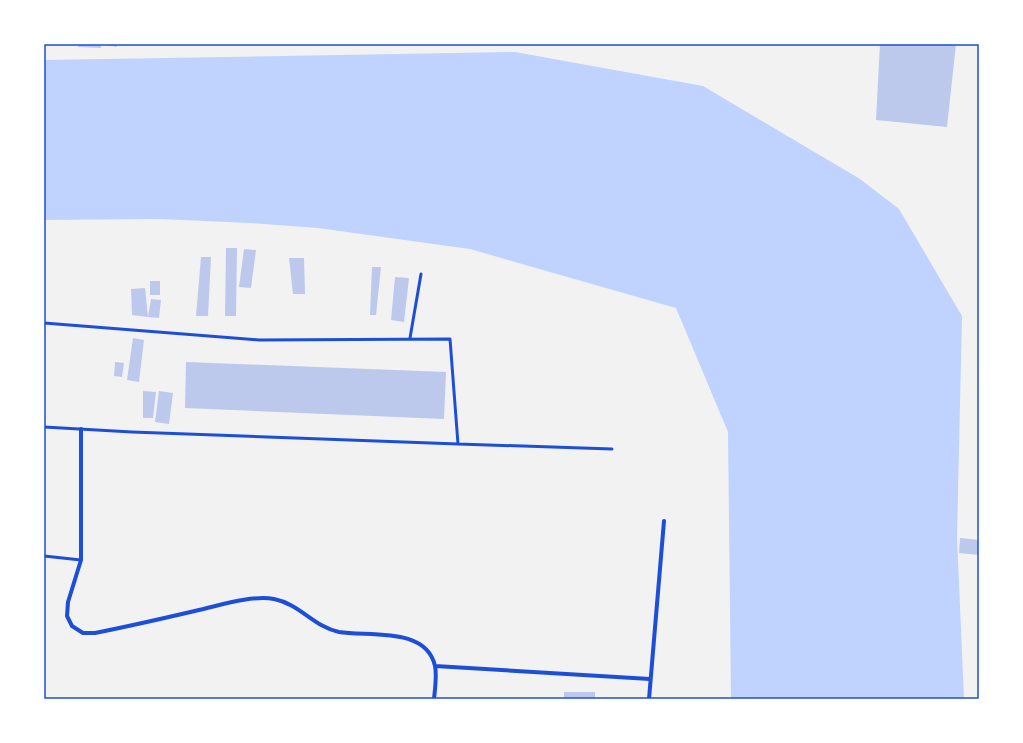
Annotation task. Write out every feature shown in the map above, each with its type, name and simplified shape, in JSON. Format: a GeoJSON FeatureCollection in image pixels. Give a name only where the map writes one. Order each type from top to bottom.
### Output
{"type":"FeatureCollection","features":[{"type":"Feature","properties":{"kind":"street"},"geometry":{"type":"LineString","coordinates":[[81,429],[81,560],[68,602],[67,616],[72,626],[83,633],[95,633],[240,601],[273,599],[293,605],[323,626],[336,631],[388,635],[406,638],[421,644],[430,654],[435,666],[434,699]]}},
{"type":"Feature","properties":{"kind":"street"},"geometry":{"type":"LineString","coordinates":[[649,699],[664,521]]}},
{"type":"Feature","properties":{"kind":"street"},"geometry":{"type":"LineString","coordinates":[[435,666],[650,679]]}},
{"type":"Feature","properties":{"kind":"lane"},"geometry":{"type":"LineString","coordinates":[[410,338],[420,274]]}},
{"type":"Feature","properties":{"kind":"lane"},"geometry":{"type":"LineString","coordinates":[[44,323],[259,340],[410,338],[450,339],[458,444]]}},
{"type":"Feature","properties":{"kind":"lane"},"geometry":{"type":"LineString","coordinates":[[44,427],[612,449]]}},
{"type":"Feature","properties":{"kind":"lane"},"geometry":{"type":"LineString","coordinates":[[44,556],[81,560]]}},
{"type":"Feature","properties":{"kind":"water"},"geometry":{"type":"Polygon","coordinates":[[[515,52],[703,86],[860,179],[899,209],[962,316],[957,537],[964,699],[731,699],[728,432],[676,308],[470,249],[318,228],[249,223],[160,219],[44,220],[44,60],[515,52]]]}},
{"type":"Feature","properties":{"kind":"building"},"geometry":{"type":"Polygon","coordinates":[[[78,44],[101,44],[101,48],[78,47],[78,44]]]}},
{"type":"Feature","properties":{"kind":"building"},"geometry":{"type":"Polygon","coordinates":[[[103,44],[117,44],[117,47],[103,44]]]}},
{"type":"Feature","properties":{"kind":"building"},"geometry":{"type":"Polygon","coordinates":[[[880,44],[956,44],[947,127],[876,120],[880,44]]]}},
{"type":"Feature","properties":{"kind":"building"},"geometry":{"type":"Polygon","coordinates":[[[226,248],[237,248],[236,316],[225,316],[226,248]]]}},
{"type":"Feature","properties":{"kind":"building"},"geometry":{"type":"Polygon","coordinates":[[[244,249],[256,250],[251,288],[239,287],[244,249]]]}},
{"type":"Feature","properties":{"kind":"building"},"geometry":{"type":"Polygon","coordinates":[[[201,257],[211,257],[208,316],[196,316],[201,257]]]}},
{"type":"Feature","properties":{"kind":"building"},"geometry":{"type":"Polygon","coordinates":[[[289,258],[304,258],[305,294],[293,294],[289,258]]]}},
{"type":"Feature","properties":{"kind":"building"},"geometry":{"type":"Polygon","coordinates":[[[372,267],[381,267],[376,315],[370,315],[372,267]]]}},
{"type":"Feature","properties":{"kind":"building"},"geometry":{"type":"Polygon","coordinates":[[[395,277],[409,278],[404,322],[391,320],[395,277]]]}},
{"type":"Feature","properties":{"kind":"building"},"geometry":{"type":"Polygon","coordinates":[[[150,281],[160,281],[160,295],[150,295],[150,281]]]}},
{"type":"Feature","properties":{"kind":"building"},"geometry":{"type":"Polygon","coordinates":[[[145,288],[148,317],[132,315],[131,289],[145,288]]]}},
{"type":"Feature","properties":{"kind":"building"},"geometry":{"type":"Polygon","coordinates":[[[151,299],[161,300],[159,318],[148,317],[151,299]]]}},
{"type":"Feature","properties":{"kind":"building"},"geometry":{"type":"Polygon","coordinates":[[[133,338],[144,340],[139,382],[127,380],[133,338]]]}},
{"type":"Feature","properties":{"kind":"building"},"geometry":{"type":"Polygon","coordinates":[[[115,362],[124,363],[122,377],[114,376],[115,362]]]}},
{"type":"Feature","properties":{"kind":"building"},"geometry":{"type":"Polygon","coordinates":[[[186,362],[446,372],[444,419],[185,408],[186,362]]]}},
{"type":"Feature","properties":{"kind":"building"},"geometry":{"type":"Polygon","coordinates":[[[143,391],[156,392],[153,418],[143,418],[143,391]]]}},
{"type":"Feature","properties":{"kind":"building"},"geometry":{"type":"Polygon","coordinates":[[[159,391],[173,393],[169,424],[155,422],[159,391]]]}},
{"type":"Feature","properties":{"kind":"building"},"geometry":{"type":"Polygon","coordinates":[[[960,538],[979,540],[979,555],[959,553],[960,538]]]}},
{"type":"Feature","properties":{"kind":"building"},"geometry":{"type":"Polygon","coordinates":[[[564,692],[595,692],[595,699],[564,699],[564,692]]]}}]}
